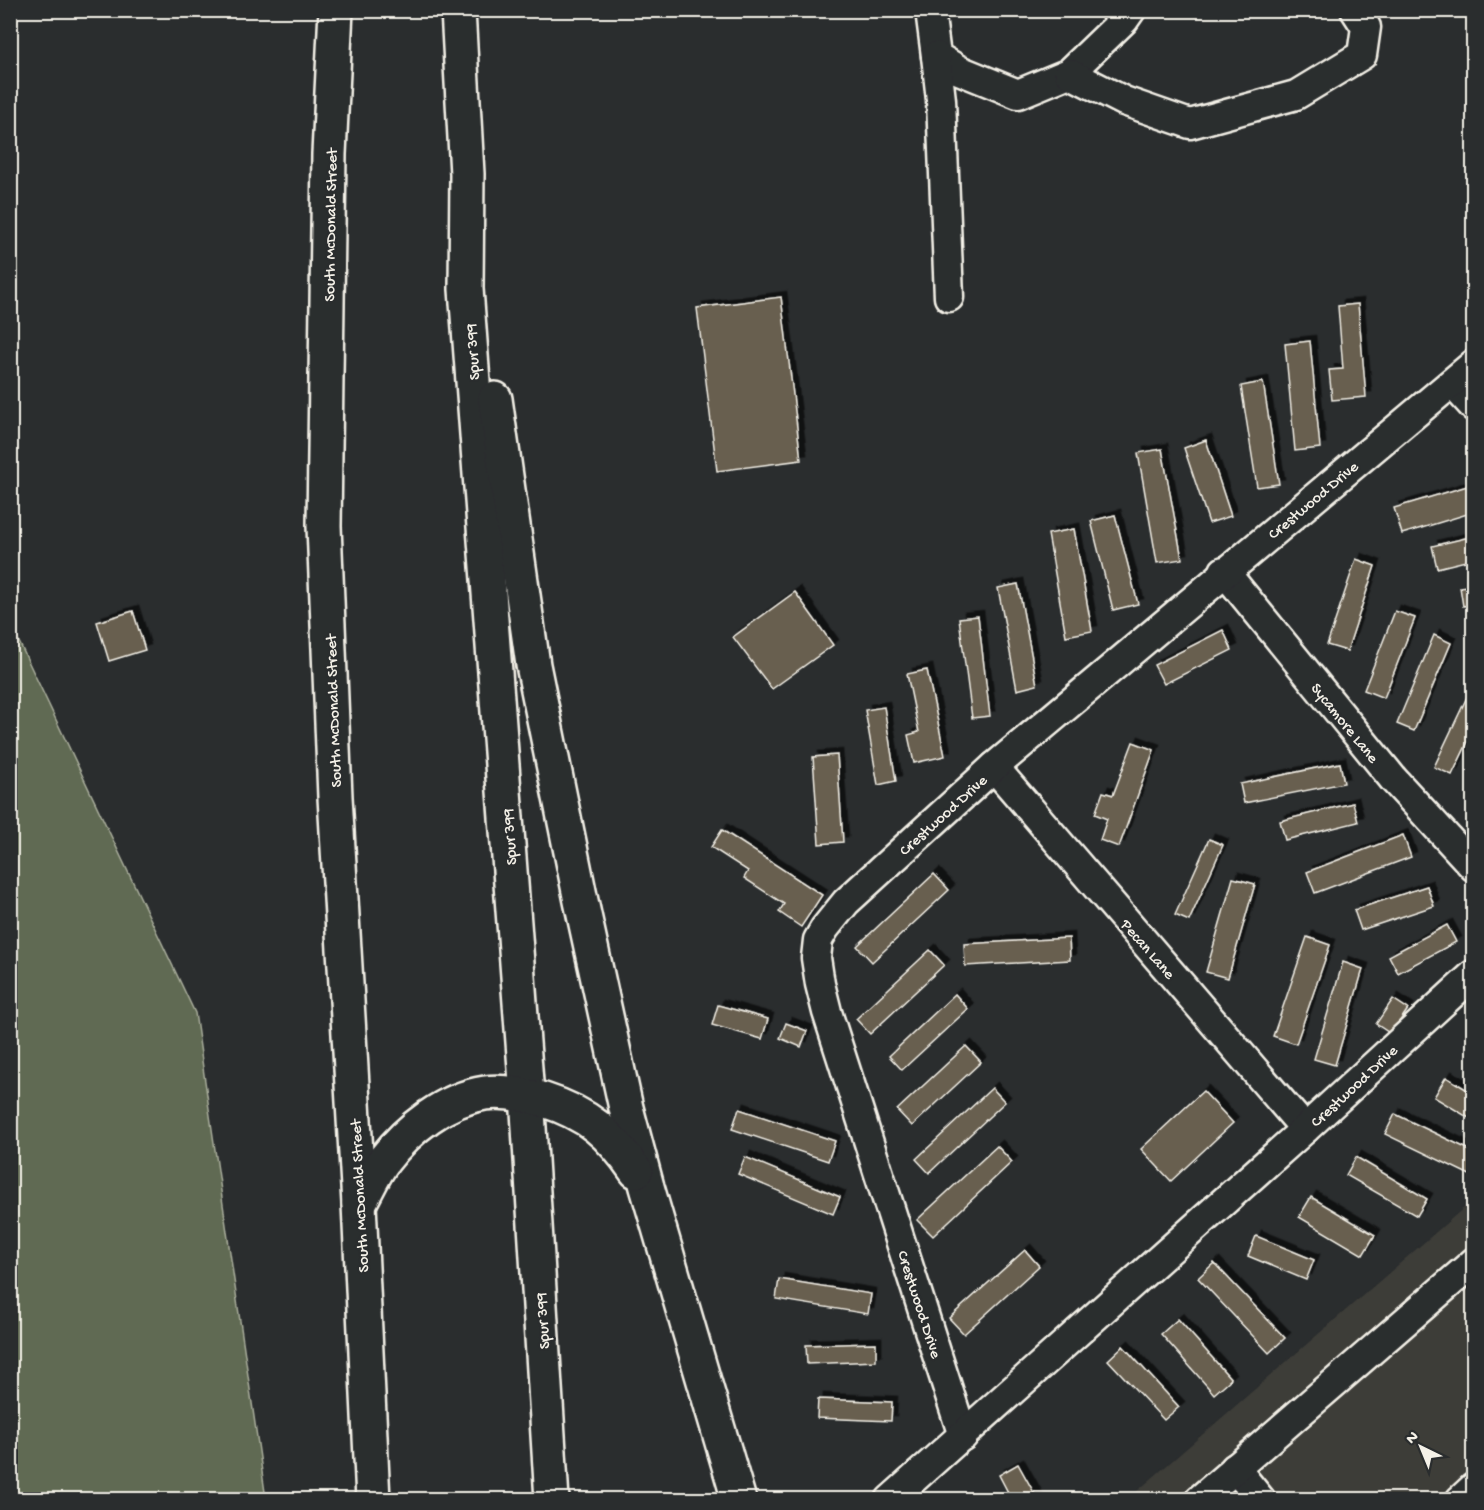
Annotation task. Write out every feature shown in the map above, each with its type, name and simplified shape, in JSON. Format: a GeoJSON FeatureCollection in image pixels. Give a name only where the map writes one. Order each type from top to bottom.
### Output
{"type":"FeatureCollection","features":[{"type":"Feature","properties":{"kind":"main road","name":"South McDonald Street"},"geometry":{"type":"LineString","coordinates":[[336,10],[329,154],[324,526],[335,797],[369,1410]]}},
{"type":"Feature","properties":{"kind":"main road"},"geometry":{"type":"LineString","coordinates":[[458,10],[466,174],[505,478],[533,665],[626,1108],[739,1500]]}},
{"type":"Feature","properties":{"kind":"main road","name":"Spur 399"},"geometry":{"type":"LineString","coordinates":[[466,174],[466,289],[527,1095],[552,1500]]}},
{"type":"Feature","properties":{"kind":"main road"},"geometry":{"type":"LineString","coordinates":[[359,1204],[383,1162],[404,1137],[430,1116],[457,1102],[485,1093],[527,1095],[565,1106],[591,1121],[609,1136],[647,1187]]}},
{"type":"Feature","properties":{"kind":"main road"},"geometry":{"type":"LineString","coordinates":[[369,1410],[373,1500]]}},
{"type":"Feature","properties":{"kind":"main road"},"geometry":{"type":"LineString","coordinates":[[369,1410],[392,1500]]}},
{"type":"Feature","properties":{"kind":"lane"},"geometry":{"type":"LineString","coordinates":[[930,10],[941,100],[949,297]]}},
{"type":"Feature","properties":{"kind":"lane"},"geometry":{"type":"LineString","coordinates":[[936,56],[959,70],[1018,94],[1069,73],[1124,20],[1131,10]]}},
{"type":"Feature","properties":{"kind":"lane"},"geometry":{"type":"LineString","coordinates":[[1069,73],[1124,101],[1190,124],[1296,95],[1362,55],[1366,27],[1355,10]]}},
{"type":"Feature","properties":{"kind":"lane","name":"Crestwood Drive"},"geometry":{"type":"LineString","coordinates":[[963,1436],[827,1012],[816,958],[818,940],[846,902],[994,767],[1224,571],[1473,364]]}},
{"type":"Feature","properties":{"kind":"lane"},"geometry":{"type":"LineString","coordinates":[[1452,382],[1473,407]]}},
{"type":"Feature","properties":{"kind":"lane","name":"Sycamore Lane"},"geometry":{"type":"LineString","coordinates":[[1224,571],[1394,780],[1473,867]]}},
{"type":"Feature","properties":{"kind":"lane","name":"Pecan Lane"},"geometry":{"type":"LineString","coordinates":[[994,767],[1305,1129]]}},
{"type":"Feature","properties":{"kind":"lane","name":"Crestwood Drive"},"geometry":{"type":"LineString","coordinates":[[891,1500],[1305,1129],[1473,975]]}},
{"type":"Feature","properties":{"kind":"lane"},"geometry":{"type":"LineString","coordinates":[[1199,1500],[1473,1262]]}},
{"type":"Feature","properties":{"kind":"lane"},"geometry":{"type":"LineString","coordinates":[[1235,1468],[1261,1500]]}},
{"type":"Feature","properties":{"kind":"lane"},"geometry":{"type":"LineString","coordinates":[[1460,1500],[1473,1487]]}},
{"type":"Feature","properties":{"kind":"shaded area"},"geometry":{"type":"Polygon","coordinates":[[[1473,1200],[1473,1499],[1128,1499],[1473,1200]]]}},
{"type":"Feature","properties":{"kind":"green space"},"geometry":{"type":"Polygon","coordinates":[[[11,625],[195,1013],[266,1499],[11,1499],[11,625]]]}},
{"type":"Feature","properties":{"kind":"building"},"geometry":{"type":"Polygon","coordinates":[[[781,297],[801,460],[717,471],[697,308],[781,297]]]}},
{"type":"Feature","properties":{"kind":"building"},"geometry":{"type":"Polygon","coordinates":[[[1358,304],[1366,397],[1332,400],[1329,370],[1343,369],[1338,306],[1358,304]]]}},
{"type":"Feature","properties":{"kind":"building"},"geometry":{"type":"Polygon","coordinates":[[[1310,341],[1320,448],[1295,451],[1285,344],[1310,341]]]}},
{"type":"Feature","properties":{"kind":"building"},"geometry":{"type":"Polygon","coordinates":[[[1263,382],[1279,484],[1257,487],[1241,386],[1263,382]]]}},
{"type":"Feature","properties":{"kind":"building"},"geometry":{"type":"Polygon","coordinates":[[[1206,440],[1231,516],[1209,523],[1184,448],[1206,440]]]}},
{"type":"Feature","properties":{"kind":"building"},"geometry":{"type":"Polygon","coordinates":[[[1162,449],[1182,559],[1157,563],[1138,453],[1162,449]]]}},
{"type":"Feature","properties":{"kind":"building"},"geometry":{"type":"Polygon","coordinates":[[[1474,484],[1474,512],[1402,534],[1394,508],[1474,484]]]}},
{"type":"Feature","properties":{"kind":"building"},"geometry":{"type":"Polygon","coordinates":[[[1115,515],[1138,604],[1113,610],[1091,521],[1115,515]]]}},
{"type":"Feature","properties":{"kind":"building"},"geometry":{"type":"Polygon","coordinates":[[[1074,529],[1092,631],[1066,636],[1048,534],[1074,529]]]}},
{"type":"Feature","properties":{"kind":"building"},"geometry":{"type":"Polygon","coordinates":[[[1474,536],[1474,559],[1437,568],[1432,546],[1474,536]]]}},
{"type":"Feature","properties":{"kind":"building"},"geometry":{"type":"Polygon","coordinates":[[[1356,559],[1375,566],[1347,651],[1327,645],[1356,559]]]}},
{"type":"Feature","properties":{"kind":"building"},"geometry":{"type":"Polygon","coordinates":[[[1018,584],[1037,685],[1017,690],[998,588],[1018,584]]]}},
{"type":"Feature","properties":{"kind":"building"},"geometry":{"type":"Polygon","coordinates":[[[1474,585],[1474,604],[1463,606],[1460,587],[1474,585]]]}},
{"type":"Feature","properties":{"kind":"building"},"geometry":{"type":"Polygon","coordinates":[[[795,592],[833,645],[772,689],[733,637],[795,592]]]}},
{"type":"Feature","properties":{"kind":"building"},"geometry":{"type":"Polygon","coordinates":[[[133,611],[145,650],[109,661],[97,622],[133,611]]]}},
{"type":"Feature","properties":{"kind":"building"},"geometry":{"type":"Polygon","coordinates":[[[1395,611],[1415,618],[1384,698],[1364,690],[1395,611]]]}},
{"type":"Feature","properties":{"kind":"building"},"geometry":{"type":"Polygon","coordinates":[[[978,616],[990,716],[972,718],[959,618],[978,616]]]}},
{"type":"Feature","properties":{"kind":"building"},"geometry":{"type":"Polygon","coordinates":[[[1223,630],[1232,650],[1164,684],[1154,665],[1223,630]]]}},
{"type":"Feature","properties":{"kind":"building"},"geometry":{"type":"Polygon","coordinates":[[[1434,635],[1451,643],[1414,731],[1397,724],[1434,635]]]}},
{"type":"Feature","properties":{"kind":"building"},"geometry":{"type":"Polygon","coordinates":[[[927,670],[945,756],[914,763],[908,735],[919,732],[907,674],[927,670]]]}},
{"type":"Feature","properties":{"kind":"building"},"geometry":{"type":"Polygon","coordinates":[[[1467,697],[1474,700],[1474,729],[1452,775],[1434,767],[1467,697]]]}},
{"type":"Feature","properties":{"kind":"building"},"geometry":{"type":"Polygon","coordinates":[[[884,707],[896,781],[878,785],[865,710],[884,707]]]}},
{"type":"Feature","properties":{"kind":"building"},"geometry":{"type":"Polygon","coordinates":[[[1133,742],[1154,750],[1119,847],[1100,840],[1107,819],[1095,814],[1103,792],[1113,795],[1133,742]]]}},
{"type":"Feature","properties":{"kind":"building"},"geometry":{"type":"Polygon","coordinates":[[[837,755],[843,842],[819,844],[813,757],[837,755]]]}},
{"type":"Feature","properties":{"kind":"building"},"geometry":{"type":"Polygon","coordinates":[[[1340,763],[1344,783],[1244,803],[1240,784],[1340,763]]]}},
{"type":"Feature","properties":{"kind":"building"},"geometry":{"type":"Polygon","coordinates":[[[1353,803],[1358,822],[1285,840],[1280,821],[1353,803]]]}},
{"type":"Feature","properties":{"kind":"building"},"geometry":{"type":"Polygon","coordinates":[[[722,830],[822,895],[801,927],[779,912],[784,904],[744,878],[748,871],[711,847],[722,830]]]}},
{"type":"Feature","properties":{"kind":"building"},"geometry":{"type":"Polygon","coordinates":[[[1403,835],[1411,857],[1315,893],[1307,872],[1403,835]]]}},
{"type":"Feature","properties":{"kind":"building"},"geometry":{"type":"Polygon","coordinates":[[[1209,839],[1223,845],[1189,921],[1175,915],[1209,839]]]}},
{"type":"Feature","properties":{"kind":"building"},"geometry":{"type":"Polygon","coordinates":[[[934,874],[949,890],[872,962],[857,946],[934,874]]]}},
{"type":"Feature","properties":{"kind":"building"},"geometry":{"type":"Polygon","coordinates":[[[1233,878],[1255,884],[1228,978],[1206,972],[1233,878]]]}},
{"type":"Feature","properties":{"kind":"building"},"geometry":{"type":"Polygon","coordinates":[[[1427,886],[1434,906],[1361,930],[1354,910],[1427,886]]]}},
{"type":"Feature","properties":{"kind":"building"},"geometry":{"type":"Polygon","coordinates":[[[1447,925],[1456,942],[1398,973],[1389,956],[1447,925]]]}},
{"type":"Feature","properties":{"kind":"building"},"geometry":{"type":"Polygon","coordinates":[[[1307,937],[1330,945],[1296,1044],[1273,1036],[1307,937]]]}},
{"type":"Feature","properties":{"kind":"building"},"geometry":{"type":"Polygon","coordinates":[[[1069,938],[1070,960],[965,966],[964,944],[1069,938]]]}},
{"type":"Feature","properties":{"kind":"building"},"geometry":{"type":"Polygon","coordinates":[[[930,950],[944,965],[870,1034],[856,1019],[930,950]]]}},
{"type":"Feature","properties":{"kind":"building"},"geometry":{"type":"Polygon","coordinates":[[[1343,962],[1363,969],[1335,1065],[1314,1059],[1343,962]]]}},
{"type":"Feature","properties":{"kind":"building"},"geometry":{"type":"Polygon","coordinates":[[[955,994],[968,1009],[902,1070],[889,1056],[955,994]]]}},
{"type":"Feature","properties":{"kind":"building"},"geometry":{"type":"Polygon","coordinates":[[[1393,999],[1408,1009],[1391,1034],[1376,1024],[1393,999]]]}},
{"type":"Feature","properties":{"kind":"building"},"geometry":{"type":"Polygon","coordinates":[[[718,1005],[768,1019],[762,1039],[712,1025],[718,1005]]]}},
{"type":"Feature","properties":{"kind":"building"},"geometry":{"type":"Polygon","coordinates":[[[786,1023],[807,1031],[801,1047],[780,1038],[786,1023]]]}},
{"type":"Feature","properties":{"kind":"building"},"geometry":{"type":"Polygon","coordinates":[[[966,1046],[981,1062],[912,1126],[897,1110],[966,1046]]]}},
{"type":"Feature","properties":{"kind":"building"},"geometry":{"type":"Polygon","coordinates":[[[1446,1077],[1474,1094],[1474,1121],[1434,1097],[1446,1077]]]}},
{"type":"Feature","properties":{"kind":"building"},"geometry":{"type":"Polygon","coordinates":[[[992,1088],[1005,1102],[929,1173],[916,1159],[992,1088]]]}},
{"type":"Feature","properties":{"kind":"building"},"geometry":{"type":"Polygon","coordinates":[[[1203,1091],[1233,1123],[1171,1181],[1141,1149],[1203,1091]]]}},
{"type":"Feature","properties":{"kind":"building"},"geometry":{"type":"Polygon","coordinates":[[[739,1109],[835,1141],[828,1161],[732,1129],[739,1109]]]}},
{"type":"Feature","properties":{"kind":"building"},"geometry":{"type":"Polygon","coordinates":[[[1395,1114],[1474,1152],[1474,1177],[1385,1134],[1395,1114]]]}},
{"type":"Feature","properties":{"kind":"building"},"geometry":{"type":"Polygon","coordinates":[[[997,1146],[1012,1162],[933,1236],[917,1220],[997,1146]]]}},
{"type":"Feature","properties":{"kind":"building"},"geometry":{"type":"Polygon","coordinates":[[[745,1157],[840,1197],[833,1214],[738,1174],[745,1157]]]}},
{"type":"Feature","properties":{"kind":"building"},"geometry":{"type":"Polygon","coordinates":[[[1356,1157],[1427,1199],[1417,1216],[1346,1175],[1356,1157]]]}},
{"type":"Feature","properties":{"kind":"building"},"geometry":{"type":"Polygon","coordinates":[[[1311,1197],[1375,1235],[1363,1255],[1299,1217],[1311,1197]]]}},
{"type":"Feature","properties":{"kind":"building"},"geometry":{"type":"Polygon","coordinates":[[[1256,1236],[1314,1260],[1306,1280],[1248,1256],[1256,1236]]]}},
{"type":"Feature","properties":{"kind":"building"},"geometry":{"type":"Polygon","coordinates":[[[1025,1250],[1039,1266],[964,1334],[949,1318],[1025,1250]]]}},
{"type":"Feature","properties":{"kind":"building"},"geometry":{"type":"Polygon","coordinates":[[[1214,1263],[1285,1338],[1269,1353],[1198,1278],[1214,1263]]]}},
{"type":"Feature","properties":{"kind":"building"},"geometry":{"type":"Polygon","coordinates":[[[779,1279],[871,1294],[868,1314],[776,1299],[779,1279]]]}},
{"type":"Feature","properties":{"kind":"building"},"geometry":{"type":"Polygon","coordinates":[[[1178,1319],[1231,1379],[1214,1394],[1161,1334],[1178,1319]]]}},
{"type":"Feature","properties":{"kind":"building"},"geometry":{"type":"Polygon","coordinates":[[[876,1343],[876,1361],[807,1364],[806,1345],[876,1343]]]}},
{"type":"Feature","properties":{"kind":"building"},"geometry":{"type":"Polygon","coordinates":[[[1123,1346],[1179,1407],[1164,1420],[1108,1360],[1123,1346]]]}},
{"type":"Feature","properties":{"kind":"building"},"geometry":{"type":"Polygon","coordinates":[[[818,1399],[892,1402],[891,1421],[817,1418],[818,1399]]]}},
{"type":"Feature","properties":{"kind":"building"},"geometry":{"type":"Polygon","coordinates":[[[1018,1464],[1038,1500],[1012,1500],[999,1475],[1018,1464]]]}}]}
